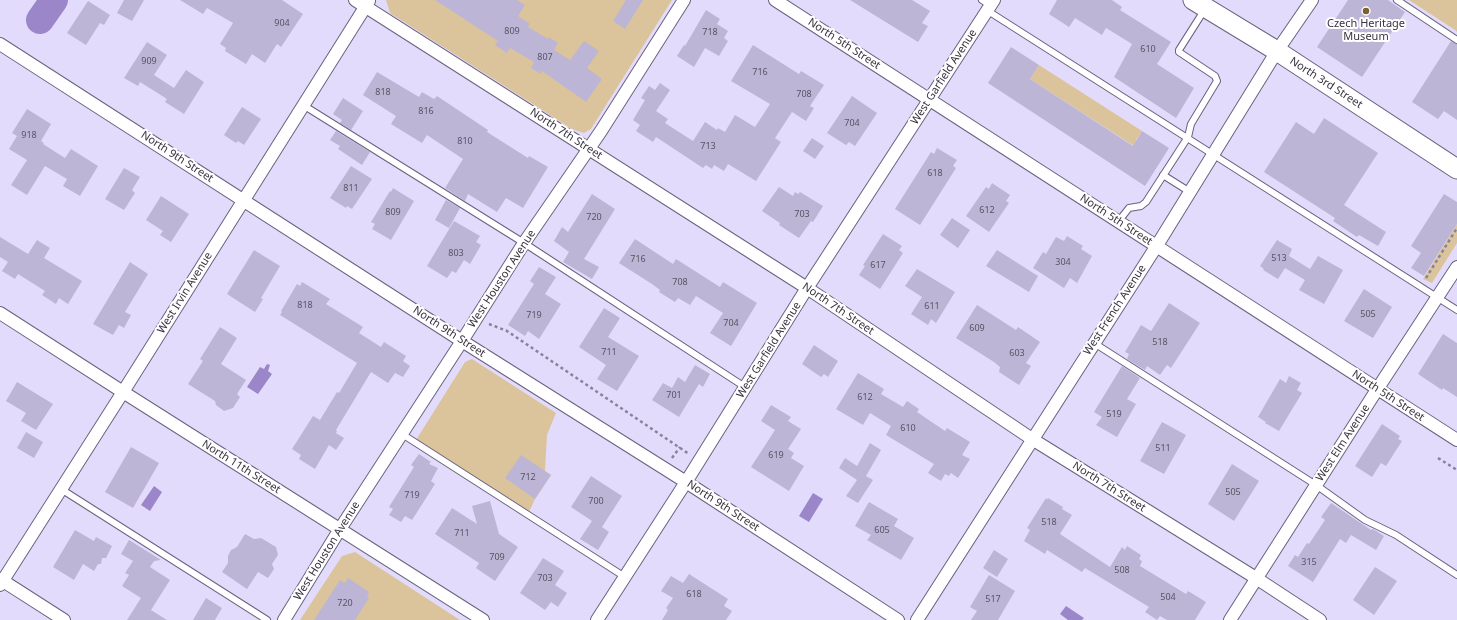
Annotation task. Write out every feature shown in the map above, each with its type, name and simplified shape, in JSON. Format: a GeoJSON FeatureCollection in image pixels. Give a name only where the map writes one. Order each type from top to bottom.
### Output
{"type":"FeatureCollection","features":[{"type":"Feature","properties":{"kind":"main road","name":"North 3rd Street"},"geometry":{"type":"LineString","coordinates":[[1200,4],[1277,51],[1457,169]]}},
{"type":"Feature","properties":{"kind":"street","name":"West Houston Avenue"},"geometry":{"type":"LineString","coordinates":[[284,620],[340,529],[524,243],[588,150],[684,0]]}},
{"type":"Feature","properties":{"kind":"street","name":"North 5th Street"},"geometry":{"type":"LineString","coordinates":[[775,0],[1457,440]]}},
{"type":"Feature","properties":{"kind":"street","name":"West French Avenue"},"geometry":{"type":"LineString","coordinates":[[917,620],[1156,246],[1277,51],[1312,0]]}},
{"type":"Feature","properties":{"kind":"street","name":"North 7th Street"},"geometry":{"type":"LineString","coordinates":[[363,2],[573,138],[588,150],[807,288],[1032,439],[1256,578],[1320,620]]}},
{"type":"Feature","properties":{"kind":"street","name":"West Irvin Avenue"},"geometry":{"type":"LineString","coordinates":[[1,581],[123,392],[303,105],[363,2]]}},
{"type":"Feature","properties":{"kind":"street","name":"West Garfield Avenue"},"geometry":{"type":"LineString","coordinates":[[597,620],[686,482],[807,288],[930,99],[989,4]]}},
{"type":"Feature","properties":{"kind":"street","name":"North 9th Street"},"geometry":{"type":"LineString","coordinates":[[0,44],[462,341],[686,482],[898,620]]}},
{"type":"Feature","properties":{"kind":"street","name":"West Elm Avenue"},"geometry":{"type":"LineString","coordinates":[[1230,620],[1457,267]]}},
{"type":"Feature","properties":{"kind":"street","name":"North 11th Street"},"geometry":{"type":"LineString","coordinates":[[0,312],[123,392],[483,620]]}},
{"type":"Feature","properties":{"kind":"street"},"geometry":{"type":"LineString","coordinates":[[1,581],[64,620]]}},
{"type":"Feature","properties":{"kind":"lane"},"geometry":{"type":"LineString","coordinates":[[1397,0],[1457,40]]}},
{"type":"Feature","properties":{"kind":"lane"},"geometry":{"type":"LineString","coordinates":[[989,4],[1188,138],[1457,310]]}},
{"type":"Feature","properties":{"kind":"lane"},"geometry":{"type":"LineString","coordinates":[[1118,222],[1129,208],[1141,206],[1146,202],[1188,138],[1191,124],[1217,81],[1216,76],[1179,52],[1200,4]]}},
{"type":"Feature","properties":{"kind":"lane"},"geometry":{"type":"LineString","coordinates":[[303,105],[524,243],[745,387]]}},
{"type":"Feature","properties":{"kind":"lane"},"geometry":{"type":"LineString","coordinates":[[1163,175],[1190,192]]}},
{"type":"Feature","properties":{"kind":"lane"},"geometry":{"type":"LineString","coordinates":[[1094,343],[1316,485],[1365,520],[1396,535],[1457,575]]}},
{"type":"Feature","properties":{"kind":"lane"},"geometry":{"type":"LineString","coordinates":[[402,434],[624,578]]}},
{"type":"Feature","properties":{"kind":"lane"},"geometry":{"type":"LineString","coordinates":[[61,489],[267,620]]}},
{"type":"Feature","properties":{"kind":"path"},"geometry":{"type":"LineString","coordinates":[[1425,278],[1457,228]]}},
{"type":"Feature","properties":{"kind":"path"},"geometry":{"type":"LineString","coordinates":[[489,324],[507,331],[689,454]]}},
{"type":"Feature","properties":{"kind":"path"},"geometry":{"type":"LineString","coordinates":[[671,459],[680,447]]}},
{"type":"Feature","properties":{"kind":"path"},"geometry":{"type":"LineString","coordinates":[[1438,458],[1457,470]]}},
{"type":"Feature","properties":{"kind":"shaded area"},"geometry":{"type":"Polygon","coordinates":[[[386,0],[672,0],[591,129],[584,133],[572,129],[390,13],[386,0]]]}},
{"type":"Feature","properties":{"kind":"shaded area"},"geometry":{"type":"Polygon","coordinates":[[[1409,0],[1457,0],[1457,32],[1455,30],[1409,0]]]}},
{"type":"Feature","properties":{"kind":"shaded area"},"geometry":{"type":"Polygon","coordinates":[[[1039,65],[1142,131],[1136,140],[1140,143],[1137,148],[1030,79],[1039,65]]]}},
{"type":"Feature","properties":{"kind":"shaded area"},"geometry":{"type":"Polygon","coordinates":[[[1457,224],[1457,243],[1432,283],[1423,279],[1457,224]]]}},
{"type":"Feature","properties":{"kind":"shaded area"},"geometry":{"type":"Polygon","coordinates":[[[472,359],[556,413],[547,435],[545,471],[551,475],[535,499],[529,512],[416,440],[465,362],[472,359]]]}},
{"type":"Feature","properties":{"kind":"shaded area"},"geometry":{"type":"Polygon","coordinates":[[[267,364],[270,365],[268,371],[272,374],[258,394],[247,387],[260,367],[264,369],[267,364]]]}},
{"type":"Feature","properties":{"kind":"shaded area"},"geometry":{"type":"Polygon","coordinates":[[[154,486],[162,492],[150,511],[141,505],[154,486]]]}},
{"type":"Feature","properties":{"kind":"shaded area"},"geometry":{"type":"Polygon","coordinates":[[[813,493],[823,499],[809,522],[799,516],[813,493]]]}},
{"type":"Feature","properties":{"kind":"shaded area"},"geometry":{"type":"Polygon","coordinates":[[[355,552],[460,620],[300,620],[342,556],[355,552]]]}},
{"type":"Feature","properties":{"kind":"shaded area"},"geometry":{"type":"Polygon","coordinates":[[[1066,606],[1084,618],[1082,620],[1068,620],[1060,614],[1066,606]]]}},
{"type":"Feature","properties":{"kind":"building"},"geometry":{"type":"Polygon","coordinates":[[[124,0],[144,0],[132,21],[117,13],[124,0]]]}},
{"type":"Feature","properties":{"kind":"building"},"geometry":{"type":"Polygon","coordinates":[[[180,0],[282,0],[303,14],[281,47],[277,44],[265,63],[252,54],[246,64],[225,51],[226,48],[220,44],[233,23],[207,8],[203,14],[180,0]]]}},
{"type":"Feature","properties":{"kind":"building"},"geometry":{"type":"Polygon","coordinates":[[[435,0],[517,0],[525,5],[518,16],[530,24],[528,27],[558,43],[554,50],[570,60],[584,41],[599,51],[587,68],[602,79],[586,102],[542,71],[541,74],[531,68],[534,62],[510,48],[507,53],[495,45],[498,41],[435,0]]]}},
{"type":"Feature","properties":{"kind":"building"},"geometry":{"type":"Polygon","coordinates":[[[626,0],[643,0],[625,29],[613,21],[626,0]]]}},
{"type":"Feature","properties":{"kind":"building"},"geometry":{"type":"Polygon","coordinates":[[[850,0],[912,0],[930,11],[922,23],[928,26],[918,42],[850,0]]]}},
{"type":"Feature","properties":{"kind":"building"},"geometry":{"type":"Polygon","coordinates":[[[1057,0],[1112,0],[1122,7],[1120,10],[1171,42],[1157,64],[1194,88],[1176,118],[1114,77],[1132,44],[1106,28],[1102,35],[1075,18],[1069,27],[1049,14],[1057,0]]]}},
{"type":"Feature","properties":{"kind":"building"},"geometry":{"type":"Polygon","coordinates":[[[1348,0],[1388,0],[1405,12],[1362,77],[1317,47],[1348,0]]]}},
{"type":"Feature","properties":{"kind":"building"},"geometry":{"type":"Polygon","coordinates":[[[88,1],[110,15],[104,25],[100,23],[86,45],[67,33],[88,1]]]}},
{"type":"Feature","properties":{"kind":"building"},"geometry":{"type":"Polygon","coordinates":[[[706,10],[720,19],[717,24],[728,31],[724,38],[728,41],[719,56],[705,48],[694,67],[677,56],[684,45],[685,46],[706,10]]]}},
{"type":"Feature","properties":{"kind":"building"},"geometry":{"type":"Polygon","coordinates":[[[1451,41],[1457,44],[1457,120],[1444,111],[1438,119],[1412,102],[1451,41]]]}},
{"type":"Feature","properties":{"kind":"building"},"geometry":{"type":"Polygon","coordinates":[[[147,42],[167,55],[154,75],[174,88],[186,70],[204,82],[184,114],[165,102],[167,99],[140,82],[138,86],[124,78],[147,42]]]}},
{"type":"Feature","properties":{"kind":"building"},"geometry":{"type":"Polygon","coordinates":[[[753,45],[799,74],[801,71],[824,85],[810,106],[814,108],[806,121],[792,112],[775,138],[781,142],[756,181],[728,164],[724,171],[714,165],[712,169],[706,165],[703,168],[656,137],[653,142],[636,131],[640,125],[633,120],[645,100],[641,98],[649,86],[655,90],[660,83],[670,90],[656,111],[668,119],[665,123],[693,141],[705,122],[717,130],[718,128],[725,132],[735,115],[755,127],[770,104],[731,81],[753,45]]]}},
{"type":"Feature","properties":{"kind":"building"},"geometry":{"type":"Polygon","coordinates":[[[1011,47],[1039,65],[1030,79],[1133,146],[1142,131],[1169,148],[1145,186],[988,83],[1011,47]]]}},
{"type":"Feature","properties":{"kind":"building"},"geometry":{"type":"Polygon","coordinates":[[[377,72],[419,97],[422,92],[434,99],[437,96],[488,130],[487,132],[528,158],[529,156],[548,167],[523,208],[506,198],[497,212],[468,194],[465,201],[445,188],[463,159],[427,135],[422,143],[391,124],[396,116],[363,95],[377,72]]]}},
{"type":"Feature","properties":{"kind":"building"},"geometry":{"type":"Polygon","coordinates":[[[852,96],[877,113],[855,146],[849,142],[846,145],[827,133],[852,96]]]}},
{"type":"Feature","properties":{"kind":"building"},"geometry":{"type":"Polygon","coordinates":[[[343,98],[363,111],[351,130],[340,123],[342,120],[333,114],[343,98]]]}},
{"type":"Feature","properties":{"kind":"building"},"geometry":{"type":"Polygon","coordinates":[[[242,107],[261,119],[244,145],[238,141],[236,143],[224,135],[242,107]]]}},
{"type":"Feature","properties":{"kind":"building"},"geometry":{"type":"Polygon","coordinates":[[[27,109],[51,124],[41,141],[44,143],[43,144],[65,158],[71,149],[98,166],[80,196],[63,186],[67,179],[45,166],[27,195],[11,185],[27,160],[9,149],[17,136],[12,133],[27,109]]]}},
{"type":"Feature","properties":{"kind":"building"},"geometry":{"type":"Polygon","coordinates":[[[1324,118],[1378,153],[1344,205],[1386,232],[1378,246],[1359,235],[1357,237],[1333,221],[1335,218],[1264,172],[1296,122],[1314,134],[1324,118]]]}},
{"type":"Feature","properties":{"kind":"building"},"geometry":{"type":"Polygon","coordinates":[[[336,131],[370,152],[362,165],[338,149],[340,146],[330,140],[336,131]]]}},
{"type":"Feature","properties":{"kind":"building"},"geometry":{"type":"Polygon","coordinates":[[[812,138],[824,146],[815,159],[803,151],[812,138]]]}},
{"type":"Feature","properties":{"kind":"building"},"geometry":{"type":"Polygon","coordinates":[[[937,148],[957,160],[953,166],[956,168],[920,225],[895,209],[931,152],[934,154],[937,148]]]}},
{"type":"Feature","properties":{"kind":"building"},"geometry":{"type":"Polygon","coordinates":[[[351,166],[372,179],[352,209],[347,206],[346,208],[330,198],[351,166]]]}},
{"type":"Feature","properties":{"kind":"building"},"geometry":{"type":"Polygon","coordinates":[[[124,168],[140,177],[132,190],[135,193],[124,210],[105,199],[124,168]]]}},
{"type":"Feature","properties":{"kind":"building"},"geometry":{"type":"Polygon","coordinates":[[[992,183],[1010,195],[1006,201],[1009,203],[989,232],[966,216],[986,187],[989,189],[992,183]]]}},
{"type":"Feature","properties":{"kind":"building"},"geometry":{"type":"Polygon","coordinates":[[[779,187],[793,196],[795,192],[798,194],[800,192],[823,206],[813,222],[811,221],[799,238],[779,225],[780,223],[762,211],[779,187]]]}},
{"type":"Feature","properties":{"kind":"building"},"geometry":{"type":"Polygon","coordinates":[[[393,188],[414,201],[391,240],[372,229],[375,224],[371,222],[393,188]]]}},
{"type":"Feature","properties":{"kind":"building"},"geometry":{"type":"Polygon","coordinates":[[[592,194],[615,209],[584,259],[599,267],[592,279],[563,262],[569,252],[554,241],[562,227],[568,232],[592,194]]]}},
{"type":"Feature","properties":{"kind":"building"},"geometry":{"type":"Polygon","coordinates":[[[1444,194],[1457,202],[1457,224],[1424,276],[1411,268],[1421,253],[1411,246],[1444,194]]]}},
{"type":"Feature","properties":{"kind":"building"},"geometry":{"type":"Polygon","coordinates":[[[161,196],[189,214],[171,242],[160,235],[163,231],[146,220],[161,196]]]}},
{"type":"Feature","properties":{"kind":"building"},"geometry":{"type":"Polygon","coordinates":[[[446,200],[460,208],[449,228],[435,220],[446,200]]]}},
{"type":"Feature","properties":{"kind":"building"},"geometry":{"type":"Polygon","coordinates":[[[952,218],[970,230],[958,248],[940,235],[952,218]]]}},
{"type":"Feature","properties":{"kind":"building"},"geometry":{"type":"Polygon","coordinates":[[[454,221],[480,236],[476,242],[481,245],[470,264],[464,260],[456,273],[452,271],[447,278],[427,266],[454,221]]]}},
{"type":"Feature","properties":{"kind":"building"},"geometry":{"type":"Polygon","coordinates":[[[883,234],[902,246],[899,250],[903,253],[880,289],[859,275],[865,266],[863,265],[883,234]]]}},
{"type":"Feature","properties":{"kind":"building"},"geometry":{"type":"Polygon","coordinates":[[[1067,236],[1083,246],[1081,249],[1092,256],[1077,283],[1070,278],[1064,288],[1033,268],[1043,252],[1046,254],[1056,237],[1064,241],[1067,236]]]}},
{"type":"Feature","properties":{"kind":"building"},"geometry":{"type":"Polygon","coordinates":[[[0,237],[28,254],[37,240],[50,248],[44,258],[82,281],[68,304],[59,298],[56,304],[42,295],[45,291],[18,274],[15,279],[2,271],[8,262],[0,257],[0,237]]]}},
{"type":"Feature","properties":{"kind":"building"},"geometry":{"type":"Polygon","coordinates":[[[635,239],[673,264],[676,259],[720,287],[723,282],[757,303],[731,346],[710,333],[723,313],[696,296],[690,305],[678,298],[675,302],[659,292],[660,290],[652,284],[619,263],[635,239]]]}},
{"type":"Feature","properties":{"kind":"building"},"geometry":{"type":"Polygon","coordinates":[[[1277,240],[1292,249],[1289,256],[1310,269],[1318,256],[1343,270],[1324,304],[1299,290],[1305,280],[1285,268],[1278,279],[1263,270],[1264,269],[1260,266],[1277,240]]]}},
{"type":"Feature","properties":{"kind":"building"},"geometry":{"type":"Polygon","coordinates":[[[254,250],[280,266],[261,298],[263,299],[255,312],[227,294],[254,250]]]}},
{"type":"Feature","properties":{"kind":"building"},"geometry":{"type":"Polygon","coordinates":[[[997,250],[1038,276],[1029,292],[986,266],[997,250]]]}},
{"type":"Feature","properties":{"kind":"building"},"geometry":{"type":"Polygon","coordinates":[[[130,262],[148,274],[125,312],[131,315],[124,328],[119,325],[113,335],[93,324],[130,262]]]}},
{"type":"Feature","properties":{"kind":"building"},"geometry":{"type":"Polygon","coordinates":[[[539,267],[556,277],[545,294],[561,304],[539,339],[528,331],[525,336],[508,325],[534,284],[530,281],[539,267]]]}},
{"type":"Feature","properties":{"kind":"building"},"geometry":{"type":"Polygon","coordinates":[[[917,269],[955,292],[936,323],[931,319],[928,325],[911,314],[922,297],[905,286],[917,269]]]}},
{"type":"Feature","properties":{"kind":"building"},"geometry":{"type":"Polygon","coordinates":[[[302,282],[330,299],[326,304],[363,327],[359,333],[381,347],[384,342],[406,356],[403,361],[410,366],[403,377],[395,373],[388,383],[371,372],[336,430],[336,433],[344,438],[336,450],[329,445],[315,469],[299,459],[301,455],[292,449],[313,416],[320,420],[337,392],[339,393],[357,363],[280,315],[297,284],[300,286],[302,282]]]}},
{"type":"Feature","properties":{"kind":"building"},"geometry":{"type":"Polygon","coordinates":[[[1364,289],[1392,307],[1373,338],[1344,321],[1364,289]]]}},
{"type":"Feature","properties":{"kind":"building"},"geometry":{"type":"Polygon","coordinates":[[[1169,303],[1200,323],[1171,368],[1167,365],[1160,375],[1147,366],[1145,370],[1127,359],[1129,354],[1125,352],[1141,325],[1151,331],[1169,303]]]}},
{"type":"Feature","properties":{"kind":"building"},"geometry":{"type":"Polygon","coordinates":[[[977,305],[1016,330],[1018,327],[1040,342],[1026,363],[1031,366],[1019,385],[999,372],[1000,367],[994,362],[956,338],[977,305]]]}},
{"type":"Feature","properties":{"kind":"building"},"geometry":{"type":"Polygon","coordinates":[[[604,308],[620,318],[608,337],[639,356],[617,391],[597,379],[606,365],[579,347],[604,308]]]}},
{"type":"Feature","properties":{"kind":"building"},"geometry":{"type":"Polygon","coordinates":[[[220,327],[237,338],[221,364],[246,380],[237,394],[240,397],[233,408],[224,411],[216,405],[215,401],[188,384],[203,361],[200,359],[220,327]]]}},
{"type":"Feature","properties":{"kind":"building"},"geometry":{"type":"Polygon","coordinates":[[[1443,334],[1457,343],[1457,397],[1443,388],[1442,390],[1418,374],[1443,334]]]}},
{"type":"Feature","properties":{"kind":"building"},"geometry":{"type":"Polygon","coordinates":[[[814,345],[838,361],[828,377],[824,374],[821,377],[802,364],[814,345]]]}},
{"type":"Feature","properties":{"kind":"building"},"geometry":{"type":"Polygon","coordinates":[[[695,365],[710,374],[703,387],[699,384],[679,417],[652,400],[663,383],[672,388],[678,377],[685,382],[695,365]]]}},
{"type":"Feature","properties":{"kind":"building"},"geometry":{"type":"Polygon","coordinates":[[[1122,366],[1140,378],[1127,399],[1136,404],[1117,437],[1096,425],[1102,417],[1094,412],[1122,366]]]}},
{"type":"Feature","properties":{"kind":"building"},"geometry":{"type":"Polygon","coordinates":[[[858,373],[884,389],[881,394],[903,407],[907,401],[919,409],[917,412],[945,431],[947,428],[970,442],[962,455],[970,459],[958,478],[951,473],[949,476],[945,474],[941,481],[928,473],[934,464],[886,435],[891,426],[870,413],[863,425],[836,409],[858,373]]]}},
{"type":"Feature","properties":{"kind":"building"},"geometry":{"type":"Polygon","coordinates":[[[1289,376],[1301,383],[1297,390],[1302,393],[1279,431],[1258,417],[1280,379],[1286,383],[1289,376]]]}},
{"type":"Feature","properties":{"kind":"building"},"geometry":{"type":"Polygon","coordinates":[[[17,382],[53,404],[36,430],[21,421],[26,413],[6,401],[17,382]]]}},
{"type":"Feature","properties":{"kind":"building"},"geometry":{"type":"Polygon","coordinates":[[[771,405],[791,417],[788,421],[801,429],[788,449],[794,453],[791,458],[804,466],[789,491],[751,467],[775,430],[761,421],[771,405]]]}},
{"type":"Feature","properties":{"kind":"building"},"geometry":{"type":"Polygon","coordinates":[[[1162,422],[1186,435],[1164,474],[1140,461],[1162,422]]]}},
{"type":"Feature","properties":{"kind":"building"},"geometry":{"type":"Polygon","coordinates":[[[1382,424],[1400,436],[1398,439],[1402,441],[1386,466],[1381,463],[1372,477],[1355,466],[1382,424]]]}},
{"type":"Feature","properties":{"kind":"building"},"geometry":{"type":"Polygon","coordinates":[[[26,432],[43,442],[34,458],[17,448],[26,432]]]}},
{"type":"Feature","properties":{"kind":"building"},"geometry":{"type":"Polygon","coordinates":[[[870,443],[881,450],[866,476],[873,480],[858,503],[846,496],[857,480],[839,468],[845,458],[857,466],[870,443]]]}},
{"type":"Feature","properties":{"kind":"building"},"geometry":{"type":"Polygon","coordinates":[[[131,447],[159,463],[133,508],[105,492],[131,447]]]}},
{"type":"Feature","properties":{"kind":"building"},"geometry":{"type":"Polygon","coordinates":[[[419,454],[431,462],[429,464],[438,468],[431,481],[435,484],[412,520],[405,516],[401,522],[389,515],[393,509],[389,507],[414,467],[411,465],[419,454]]]}},
{"type":"Feature","properties":{"kind":"building"},"geometry":{"type":"Polygon","coordinates":[[[521,455],[551,475],[535,499],[505,478],[521,455]]]}},
{"type":"Feature","properties":{"kind":"building"},"geometry":{"type":"Polygon","coordinates":[[[1232,464],[1259,481],[1234,521],[1208,504],[1232,464]]]}},
{"type":"Feature","properties":{"kind":"building"},"geometry":{"type":"Polygon","coordinates":[[[591,476],[622,496],[602,527],[609,532],[598,550],[580,539],[592,521],[571,507],[591,476]]]}},
{"type":"Feature","properties":{"kind":"building"},"geometry":{"type":"Polygon","coordinates":[[[1046,498],[1047,500],[1048,498],[1063,507],[1062,509],[1072,515],[1060,534],[1110,567],[1122,547],[1125,550],[1127,546],[1141,555],[1139,559],[1142,561],[1140,566],[1186,594],[1188,591],[1206,602],[1195,620],[1167,620],[1160,616],[1157,620],[1145,612],[1149,607],[1085,568],[1082,572],[1047,550],[1045,554],[1024,541],[1030,530],[1027,528],[1046,498]]]}},
{"type":"Feature","properties":{"kind":"building"},"geometry":{"type":"Polygon","coordinates":[[[490,501],[499,534],[518,547],[495,581],[476,568],[479,563],[435,534],[452,508],[477,524],[472,506],[490,501]]]}},
{"type":"Feature","properties":{"kind":"building"},"geometry":{"type":"Polygon","coordinates":[[[869,502],[898,519],[894,526],[914,538],[901,560],[867,540],[871,535],[855,526],[869,502]]]}},
{"type":"Feature","properties":{"kind":"building"},"geometry":{"type":"Polygon","coordinates":[[[1331,503],[1371,530],[1373,529],[1384,536],[1376,550],[1351,535],[1346,543],[1340,539],[1313,582],[1288,566],[1295,555],[1298,557],[1307,543],[1309,544],[1325,520],[1321,517],[1331,503]]]}},
{"type":"Feature","properties":{"kind":"building"},"geometry":{"type":"Polygon","coordinates":[[[75,530],[94,541],[96,537],[112,546],[106,558],[102,558],[101,564],[98,564],[94,571],[83,564],[74,580],[53,567],[75,530]]]}},
{"type":"Feature","properties":{"kind":"building"},"geometry":{"type":"Polygon","coordinates":[[[245,534],[254,539],[261,538],[276,547],[278,555],[272,564],[274,569],[268,578],[258,572],[247,589],[222,572],[228,563],[228,556],[231,550],[237,547],[245,534]]]}},
{"type":"Feature","properties":{"kind":"building"},"geometry":{"type":"Polygon","coordinates":[[[129,540],[161,560],[154,561],[150,567],[170,580],[151,610],[167,620],[127,620],[141,598],[122,586],[129,575],[125,573],[133,561],[121,554],[129,540]]]}},
{"type":"Feature","properties":{"kind":"building"},"geometry":{"type":"Polygon","coordinates":[[[994,550],[1008,559],[997,577],[983,568],[994,550]]]}},
{"type":"Feature","properties":{"kind":"building"},"geometry":{"type":"Polygon","coordinates":[[[543,558],[564,571],[555,585],[567,593],[558,607],[551,602],[545,610],[520,593],[543,558]]]}},
{"type":"Feature","properties":{"kind":"building"},"geometry":{"type":"Polygon","coordinates":[[[1375,567],[1397,581],[1374,615],[1353,600],[1375,567]]]}},
{"type":"Feature","properties":{"kind":"building"},"geometry":{"type":"Polygon","coordinates":[[[689,574],[728,599],[724,606],[732,611],[726,620],[662,620],[668,610],[666,608],[673,598],[661,591],[671,576],[683,583],[689,574]]]}},
{"type":"Feature","properties":{"kind":"building"},"geometry":{"type":"Polygon","coordinates":[[[989,575],[1015,591],[998,620],[971,620],[977,611],[970,607],[989,575]]]}},
{"type":"Feature","properties":{"kind":"building"},"geometry":{"type":"Polygon","coordinates":[[[348,578],[369,592],[367,597],[369,598],[355,620],[314,620],[340,580],[345,583],[348,578]]]}},
{"type":"Feature","properties":{"kind":"building"},"geometry":{"type":"Polygon","coordinates":[[[206,598],[222,608],[215,620],[193,620],[206,598]]]}},
{"type":"Feature","properties":{"kind":"waterway"},"geometry":{"type":"LineString","coordinates":[[40,20],[54,0]]}},
{"type":"Feature","properties":{"kind":"place","name":"Czech Heritage Museum"},"geometry":{"type":"Point","coordinates":[1366,11]}}]}
